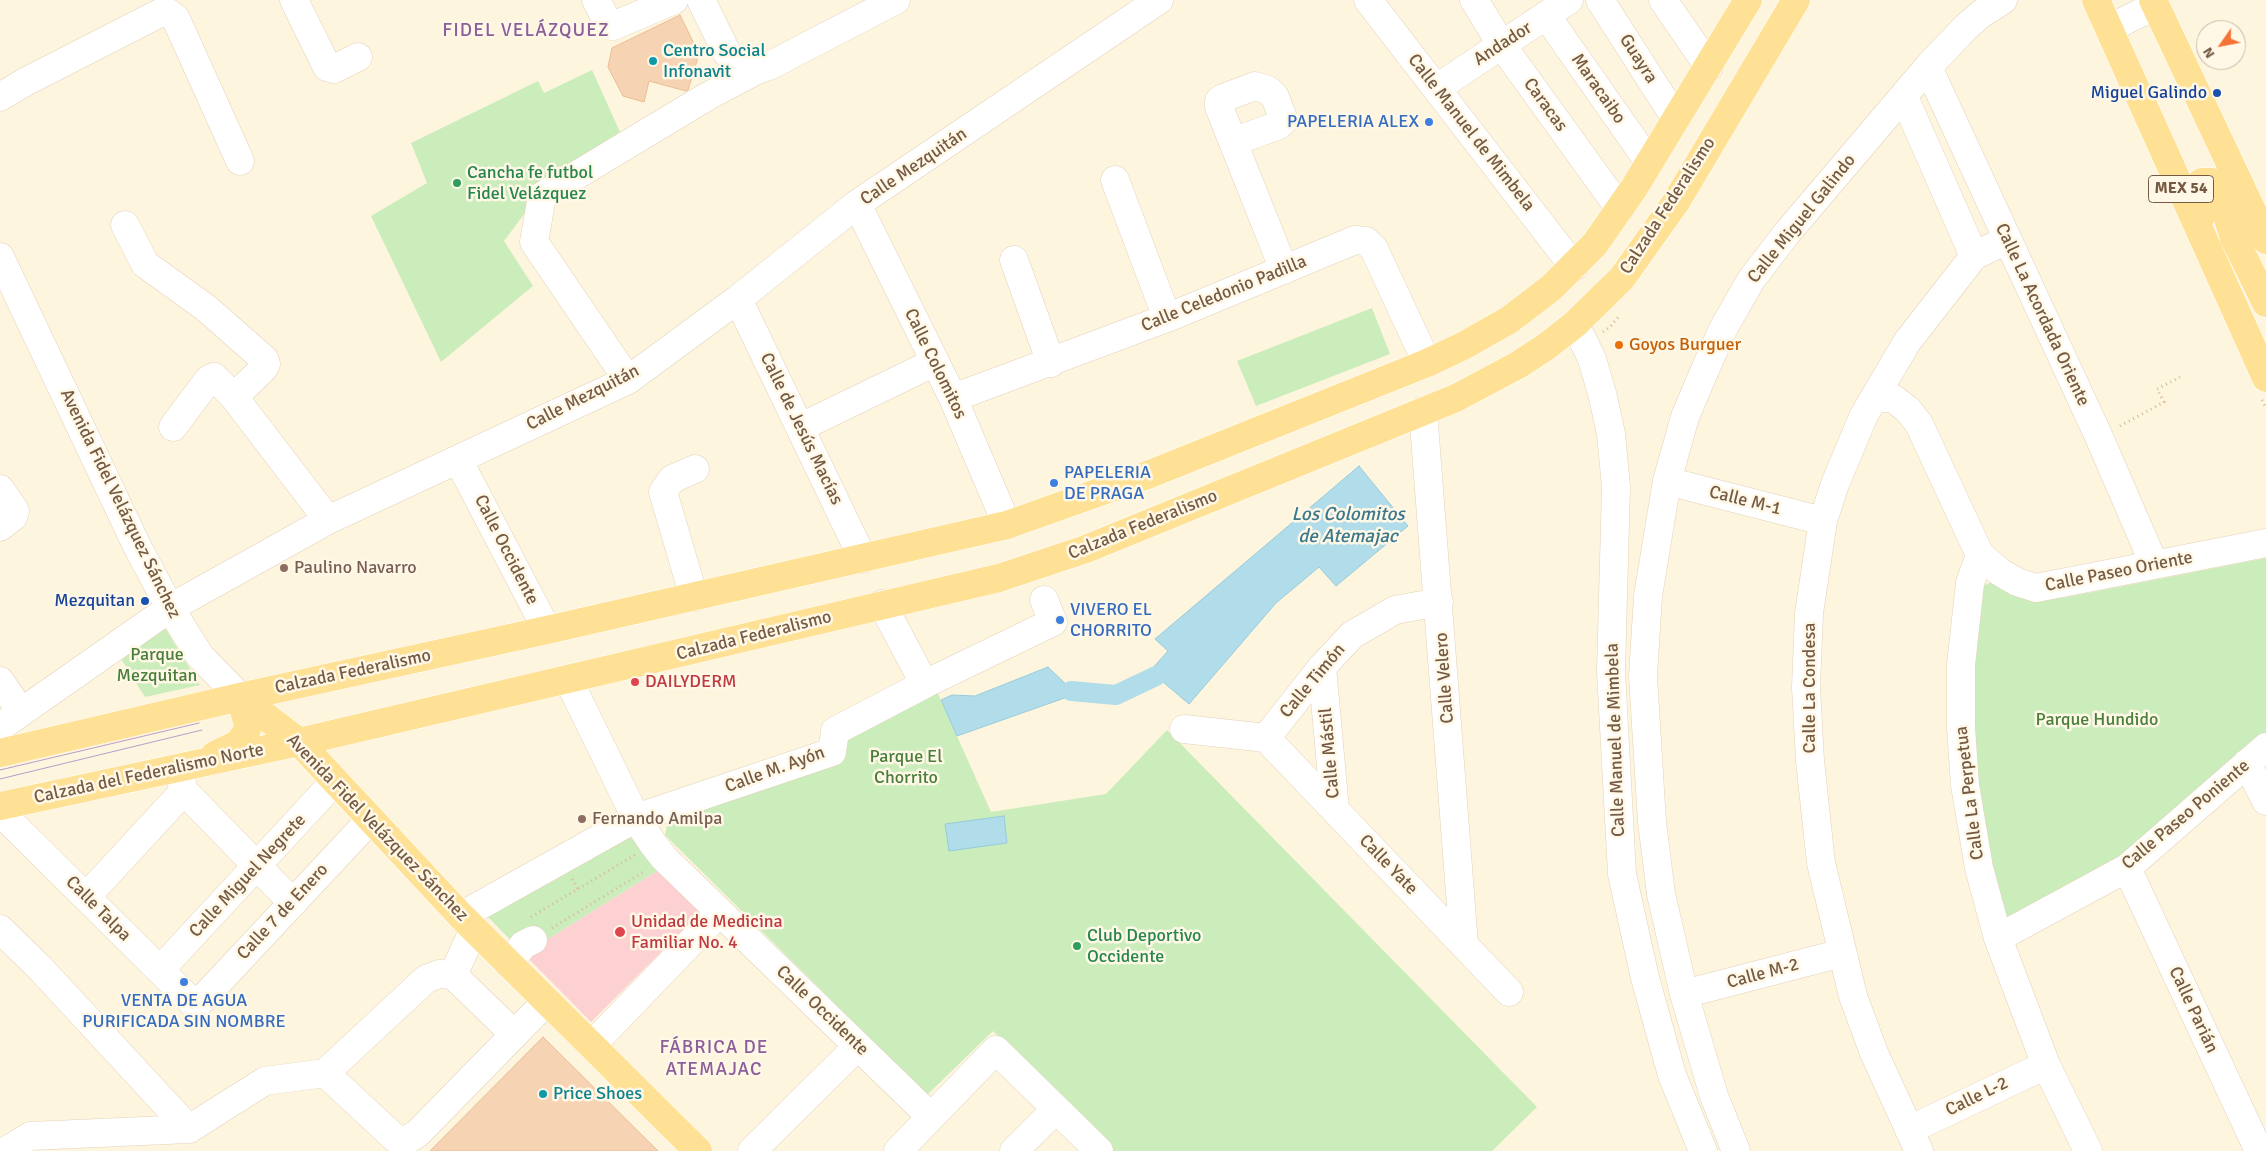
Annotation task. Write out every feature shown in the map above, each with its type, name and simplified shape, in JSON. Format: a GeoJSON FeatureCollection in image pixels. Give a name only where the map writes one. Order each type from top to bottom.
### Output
{"type":"FeatureCollection","features":[{"type":"Feature","properties":{"kind":"main road","name":"Calzada Federalismo"},"geometry":{"type":"LineString","coordinates":[[299,742],[999,578],[1077,552],[1464,394],[1518,365],[1575,324],[1622,278],[1656,232],[1796,0]]}},
{"type":"Feature","properties":{"kind":"main road","name":"MEX 54"},"geometry":{"type":"LineString","coordinates":[[2096,0],[2266,378]]}},
{"type":"Feature","properties":{"kind":"main road","name":"MEX 54"},"geometry":{"type":"LineString","coordinates":[[2151,0],[2266,240]]}},
{"type":"Feature","properties":{"kind":"main road","name":"Calzada Federalismo"},"geometry":{"type":"LineString","coordinates":[[240,697],[547,630],[1007,525],[1150,474],[1427,363],[1464,346],[1509,320],[1533,303],[1574,267],[1595,244],[1620,209],[1709,67],[1746,1]]}},
{"type":"Feature","properties":{"kind":"main road"},"geometry":{"type":"LineString","coordinates":[[2203,239],[2205,225],[2192,196],[2195,188],[2202,182],[2212,182],[2218,188],[2234,238],[2266,303]]}},
{"type":"Feature","properties":{"kind":"main road"},"geometry":{"type":"LineString","coordinates":[[0,753],[240,697],[248,725],[243,739],[238,744],[186,775]]}},
{"type":"Feature","properties":{"kind":"main road","name":"Avenida Fidel Velázquez Sánchez"},"geometry":{"type":"LineString","coordinates":[[240,697],[299,742],[467,923],[698,1151]]}},
{"type":"Feature","properties":{"kind":"main road","name":"Calzada del Federalismo Norte"},"geometry":{"type":"LineString","coordinates":[[0,806],[186,775],[299,742]]}},
{"type":"Feature","properties":{"kind":"street"},"geometry":{"type":"LineString","coordinates":[[294,0],[327,67],[334,69],[358,57]]}},
{"type":"Feature","properties":{"kind":"street"},"geometry":{"type":"LineString","coordinates":[[596,0],[606,19],[613,26],[674,0]]}},
{"type":"Feature","properties":{"kind":"street"},"geometry":{"type":"LineString","coordinates":[[701,0],[727,53],[736,63],[748,69],[756,70]]}},
{"type":"Feature","properties":{"kind":"street"},"geometry":{"type":"LineString","coordinates":[[628,380],[534,242],[542,196],[708,96],[896,0]]}},
{"type":"Feature","properties":{"kind":"street","name":"Calle Mezquitán"},"geometry":{"type":"LineString","coordinates":[[10,720],[170,608],[328,520],[628,380],[738,299],[857,204],[1159,0]]}},
{"type":"Feature","properties":{"kind":"street","name":"Calle Manuel de Mimbela"},"geometry":{"type":"LineString","coordinates":[[1368,0],[1574,267]]}},
{"type":"Feature","properties":{"kind":"street","name":"Caracas"},"geometry":{"type":"LineString","coordinates":[[1474,0],[1501,44],[1620,209]]}},
{"type":"Feature","properties":{"kind":"street","name":"Andador"},"geometry":{"type":"LineString","coordinates":[[1436,88],[1501,44],[1538,12],[1569,0]]}},
{"type":"Feature","properties":{"kind":"street","name":"Guayra"},"geometry":{"type":"LineString","coordinates":[[1600,0],[1676,119]]}},
{"type":"Feature","properties":{"kind":"street"},"geometry":{"type":"LineString","coordinates":[[1663,0],[1709,67]]}},
{"type":"Feature","properties":{"kind":"street","name":"Calle Miguel Galindo"},"geometry":{"type":"LineString","coordinates":[[1667,481],[1685,417],[1696,390],[1724,329],[1751,280],[1787,233],[1928,67],[1966,27],[1981,14],[2003,0]]}},
{"type":"Feature","properties":{"kind":"street"},"geometry":{"type":"LineString","coordinates":[[2111,32],[2122,22],[2148,9],[2151,0]]}},
{"type":"Feature","properties":{"kind":"street","name":"Maracaibo"},"geometry":{"type":"LineString","coordinates":[[1538,12],[1649,162]]}},
{"type":"Feature","properties":{"kind":"street"},"geometry":{"type":"LineString","coordinates":[[0,97],[25,82],[160,13],[169,13],[176,19],[240,161]]}},
{"type":"Feature","properties":{"kind":"street","name":"Calle La Acordada Oriente"},"geometry":{"type":"LineString","coordinates":[[1928,67],[2099,437],[2154,564]]}},
{"type":"Feature","properties":{"kind":"street","name":"Calle La Acordada Oriente"},"geometry":{"type":"LineString","coordinates":[[1904,97],[1974,256]]}},
{"type":"Feature","properties":{"kind":"street"},"geometry":{"type":"LineString","coordinates":[[1233,142],[1284,270]]}},
{"type":"Feature","properties":{"kind":"street"},"geometry":{"type":"LineString","coordinates":[[1115,180],[1167,318]]}},
{"type":"Feature","properties":{"kind":"street","name":"Calle Colomitos"},"geometry":{"type":"LineString","coordinates":[[857,204],[953,398],[1007,525]]}},
{"type":"Feature","properties":{"kind":"street"},"geometry":{"type":"LineString","coordinates":[[125,225],[145,264],[206,308],[264,359],[266,364],[264,368],[234,397]]}},
{"type":"Feature","properties":{"kind":"street","name":"Calle Celedonio Padilla"},"geometry":{"type":"LineString","coordinates":[[953,398],[1167,318],[1354,240],[1366,241],[1374,249],[1427,363]]}},
{"type":"Feature","properties":{"kind":"street","name":"Calle La Condesa"},"geometry":{"type":"LineString","coordinates":[[1914,1140],[1868,1037],[1853,996],[1821,863],[1810,761],[1806,686],[1809,613],[1823,521],[1835,484],[1874,397],[1907,342],[1974,256],[2007,240]]}},
{"type":"Feature","properties":{"kind":"street","name":"Avenida Fidel Velázquez Sánchez"},"geometry":{"type":"LineString","coordinates":[[0,256],[137,546],[170,608],[200,656],[240,697]]}},
{"type":"Feature","properties":{"kind":"street"},"geometry":{"type":"LineString","coordinates":[[1014,260],[1051,362]]}},
{"type":"Feature","properties":{"kind":"street","name":"Calle de Jesús Macías"},"geometry":{"type":"LineString","coordinates":[[738,299],[863,559]]}},
{"type":"Feature","properties":{"kind":"street","name":"Calle Manuel de Mimbela"},"geometry":{"type":"LineString","coordinates":[[1575,324],[1592,359],[1611,434],[1616,487],[1611,670],[1622,874],[1645,978],[1667,1057],[1703,1151]]}},
{"type":"Feature","properties":{"kind":"street"},"geometry":{"type":"LineString","coordinates":[[801,427],[935,362]]}},
{"type":"Feature","properties":{"kind":"street"},"geometry":{"type":"LineString","coordinates":[[173,428],[209,380],[214,377],[234,397],[328,520]]}},
{"type":"Feature","properties":{"kind":"street"},"geometry":{"type":"LineString","coordinates":[[1874,397],[1894,399],[1908,410],[1919,424],[1980,555]]}},
{"type":"Feature","properties":{"kind":"street","name":"Calle Velero"},"geometry":{"type":"LineString","coordinates":[[1424,411],[1464,945]]}},
{"type":"Feature","properties":{"kind":"street"},"geometry":{"type":"LineString","coordinates":[[694,597],[663,492],[672,479],[695,469]]}},
{"type":"Feature","properties":{"kind":"street","name":"Calle Occidente"},"geometry":{"type":"LineString","coordinates":[[464,470],[547,630]]}},
{"type":"Feature","properties":{"kind":"street","name":"Calle Manuel de Mimbela"},"geometry":{"type":"LineString","coordinates":[[1667,481],[1651,577],[1643,676],[1652,822],[1661,894],[1684,994],[1714,1096],[1736,1151]]}},
{"type":"Feature","properties":{"kind":"street","name":"Calle M-1"},"geometry":{"type":"LineString","coordinates":[[1667,481],[1823,521]]}},
{"type":"Feature","properties":{"kind":"street"},"geometry":{"type":"LineString","coordinates":[[0,489],[15,511],[13,517],[0,527]]}},
{"type":"Feature","properties":{"kind":"street","name":"Calle Paseo Oriente"},"geometry":{"type":"LineString","coordinates":[[1980,555],[2000,572],[2017,582],[2036,588],[2266,544]]}},
{"type":"Feature","properties":{"kind":"street","name":"Calle La Perpetua"},"geometry":{"type":"LineString","coordinates":[[1980,555],[1970,582],[1961,665],[1961,728],[1965,785],[1979,868],[1998,938],[2046,1065],[2088,1151]]}},
{"type":"Feature","properties":{"kind":"street"},"geometry":{"type":"LineString","coordinates":[[1615,567],[1620,577],[1632,586],[1651,577]]}},
{"type":"Feature","properties":{"kind":"street"},"geometry":{"type":"LineString","coordinates":[[1613,607],[1622,599],[1634,594],[1643,602],[1647,611]]}},
{"type":"Feature","properties":{"kind":"street","name":"Calle M. Ayón"},"geometry":{"type":"LineString","coordinates":[[467,923],[636,818],[832,752],[835,731],[924,684],[1054,622],[1044,600]]}},
{"type":"Feature","properties":{"kind":"street","name":"Calle Timón"},"geometry":{"type":"LineString","coordinates":[[1266,738],[1322,667],[1352,635],[1395,610],[1439,602]]}},
{"type":"Feature","properties":{"kind":"street"},"geometry":{"type":"LineString","coordinates":[[882,604],[917,670]]}},
{"type":"Feature","properties":{"kind":"street","name":"Calle Mástil"},"geometry":{"type":"LineString","coordinates":[[1322,667],[1335,810]]}},
{"type":"Feature","properties":{"kind":"street","name":"Calle Occidente"},"geometry":{"type":"LineString","coordinates":[[569,680],[636,818],[658,851],[931,1117]]}},
{"type":"Feature","properties":{"kind":"street"},"geometry":{"type":"LineString","coordinates":[[0,681],[10,720]]}},
{"type":"Feature","properties":{"kind":"street"},"geometry":{"type":"LineString","coordinates":[[1184,729],[1266,738]]}},
{"type":"Feature","properties":{"kind":"street","name":"Calle Yate"},"geometry":{"type":"LineString","coordinates":[[1266,738],[1509,992]]}},
{"type":"Feature","properties":{"kind":"street"},"geometry":{"type":"LineString","coordinates":[[2257,755],[2266,801]]}},
{"type":"Feature","properties":{"kind":"street","name":"Calle Paseo Poniente"},"geometry":{"type":"LineString","coordinates":[[1998,938],[2127,868],[2257,755]]}},
{"type":"Feature","properties":{"kind":"street"},"geometry":{"type":"LineString","coordinates":[[86,897],[186,775],[257,866],[293,903]]}},
{"type":"Feature","properties":{"kind":"street","name":"Calle Miguel Negrete"},"geometry":{"type":"LineString","coordinates":[[160,970],[335,781]]}},
{"type":"Feature","properties":{"kind":"street","name":"Calle Talpa"},"geometry":{"type":"LineString","coordinates":[[0,812],[196,1006]]}},
{"type":"Feature","properties":{"kind":"street","name":"Calle 7 de Enero"},"geometry":{"type":"LineString","coordinates":[[196,1006],[371,819]]}},
{"type":"Feature","properties":{"kind":"street","name":"Calle Parián"},"geometry":{"type":"LineString","coordinates":[[2127,868],[2259,1151]]}},
{"type":"Feature","properties":{"kind":"street"},"geometry":{"type":"LineString","coordinates":[[592,1045],[720,912]]}},
{"type":"Feature","properties":{"kind":"street"},"geometry":{"type":"LineString","coordinates":[[453,975],[467,923]]}},
{"type":"Feature","properties":{"kind":"street"},"geometry":{"type":"LineString","coordinates":[[0,928],[40,968],[190,1129]]}},
{"type":"Feature","properties":{"kind":"street"},"geometry":{"type":"LineString","coordinates":[[509,964],[523,946],[530,929]]}},
{"type":"Feature","properties":{"kind":"street","name":"Calle M-2"},"geometry":{"type":"LineString","coordinates":[[1684,994],[1842,953]]}},
{"type":"Feature","properties":{"kind":"street"},"geometry":{"type":"LineString","coordinates":[[6,1151],[30,1136],[190,1129],[265,1081],[325,1073],[426,979],[439,974],[453,975],[514,1034]]}},
{"type":"Feature","properties":{"kind":"street"},"geometry":{"type":"LineString","coordinates":[[325,1073],[396,1139],[407,1140],[418,1133],[546,1002]]}},
{"type":"Feature","properties":{"kind":"street"},"geometry":{"type":"LineString","coordinates":[[752,1151],[858,1046]]}},
{"type":"Feature","properties":{"kind":"street"},"geometry":{"type":"LineString","coordinates":[[898,1151],[996,1050],[1099,1151]]}},
{"type":"Feature","properties":{"kind":"street","name":"Calle L-2"},"geometry":{"type":"LineString","coordinates":[[1914,1140],[2046,1065]]}},
{"type":"Feature","properties":{"kind":"street"},"geometry":{"type":"LineString","coordinates":[[1014,1151],[1056,1109]]}},
{"type":"Feature","properties":{"kind":"path"},"geometry":{"type":"LineString","coordinates":[[2099,437],[2164,402],[2157,389],[2180,377]]}},
{"type":"Feature","properties":{"kind":"path"},"geometry":{"type":"LineString","coordinates":[[530,929],[658,851]]}},
{"type":"Feature","properties":{"kind":"path"},"geometry":{"type":"LineString","coordinates":[[530,929],[658,851]]}},
{"type":"Feature","properties":{"kind":"shaded area","name":"Unidad de Medicina Familiar No. 4"},"geometry":{"type":"Polygon","coordinates":[[[660,869],[703,910],[591,1022],[524,954],[660,869]]]}},
{"type":"Feature","properties":{"kind":"green space"},"geometry":{"type":"Polygon","coordinates":[[[592,70],[620,132],[554,174],[504,241],[533,286],[441,362],[371,216],[427,183],[411,143],[538,81],[544,93],[592,70]]]}},
{"type":"Feature","properties":{"kind":"green space"},"geometry":{"type":"Polygon","coordinates":[[[1372,308],[1390,354],[1256,406],[1237,361],[1372,308]]]}},
{"type":"Feature","properties":{"kind":"green space","name":"Parque Hundido"},"geometry":{"type":"Polygon","coordinates":[[[2266,558],[2266,739],[2117,868],[2005,927],[1985,855],[1970,703],[1982,586],[1992,582],[2041,596],[2062,598],[2266,558]]]}},
{"type":"Feature","properties":{"kind":"green space","name":"Parque Mezquitan"},"geometry":{"type":"Polygon","coordinates":[[[160,620],[200,685],[145,697],[116,651],[160,620]]]}},
{"type":"Feature","properties":{"kind":"green space","name":"Club Deportivo Occidente"},"geometry":{"type":"Polygon","coordinates":[[[935,687],[991,812],[1106,794],[1167,730],[1537,1107],[1492,1151],[1113,1151],[993,1031],[927,1095],[665,835],[668,821],[841,763],[845,733],[935,687]]]}},
{"type":"Feature","properties":{"kind":"green space"},"geometry":{"type":"Polygon","coordinates":[[[630,837],[660,869],[524,954],[488,917],[630,837]]]}},
{"type":"Feature","properties":{"kind":"water","name":"Los Colomitos de Atemajac"},"geometry":{"type":"Polygon","coordinates":[[[1359,466],[1408,526],[1336,586],[1319,567],[1276,603],[1189,704],[1150,671],[1168,651],[1155,639],[1359,466]]]}},
{"type":"Feature","properties":{"kind":"water"},"geometry":{"type":"Polygon","coordinates":[[[1048,667],[1070,688],[1073,695],[957,736],[941,700],[952,695],[975,696],[1048,667]]]}},
{"type":"Feature","properties":{"kind":"water"},"geometry":{"type":"Polygon","coordinates":[[[1004,816],[1007,843],[949,851],[945,824],[1004,816]]]}},
{"type":"Feature","properties":{"kind":"building","name":"Centro Social Infonavit"},"geometry":{"type":"Polygon","coordinates":[[[680,15],[699,54],[688,90],[649,81],[644,102],[623,96],[608,67],[612,48],[680,15]]]}},
{"type":"Feature","properties":{"kind":"building","name":"Price Shoes"},"geometry":{"type":"Polygon","coordinates":[[[543,1037],[658,1151],[430,1151],[543,1037]]]}},
{"type":"Feature","properties":{"kind":"waterway"},"geometry":{"type":"LineString","coordinates":[[1071,691],[1116,695],[1156,676]]}},
{"type":"Feature","properties":{"kind":"tram line"},"geometry":{"type":"LineString","coordinates":[[0,770],[199,723]]}},
{"type":"Feature","properties":{"kind":"tram line"},"geometry":{"type":"LineString","coordinates":[[0,779],[202,730]]}},
{"type":"Feature","properties":{"kind":"place","name":"Centro Social Infonavit"},"geometry":{"type":"Point","coordinates":[653,61]}},
{"type":"Feature","properties":{"kind":"place","name":"Miguel Galindo"},"geometry":{"type":"Point","coordinates":[2217,93]}},
{"type":"Feature","properties":{"kind":"place","name":"PAPELERIA ALEX"},"geometry":{"type":"Point","coordinates":[1429,122]}},
{"type":"Feature","properties":{"kind":"place","name":"Cancha fe futbol Fidel Velázquez"},"geometry":{"type":"Point","coordinates":[457,183]}},
{"type":"Feature","properties":{"kind":"place","name":"Goyos Burguer"},"geometry":{"type":"Point","coordinates":[1619,345]}},
{"type":"Feature","properties":{"kind":"place","name":"PAPELERIA DE PRAGA"},"geometry":{"type":"Point","coordinates":[1054,483]}},
{"type":"Feature","properties":{"kind":"place","name":"Paulino Navarro"},"geometry":{"type":"Point","coordinates":[284,568]}},
{"type":"Feature","properties":{"kind":"place","name":"Mezquitan"},"geometry":{"type":"Point","coordinates":[145,601]}},
{"type":"Feature","properties":{"kind":"place","name":"VIVERO EL CHORRITO"},"geometry":{"type":"Point","coordinates":[1060,620]}},
{"type":"Feature","properties":{"kind":"place","name":"DAILYDERM"},"geometry":{"type":"Point","coordinates":[635,682]}},
{"type":"Feature","properties":{"kind":"place","name":"Fernando Amilpa"},"geometry":{"type":"Point","coordinates":[582,819]}},
{"type":"Feature","properties":{"kind":"place","name":"Unidad de Medicina Familiar No. 4"},"geometry":{"type":"Point","coordinates":[620,932]}},
{"type":"Feature","properties":{"kind":"place","name":"Club Deportivo Occidente"},"geometry":{"type":"Point","coordinates":[1077,946]}},
{"type":"Feature","properties":{"kind":"place","name":"VENTA DE AGUA PURIFICADA SIN NOMBRE"},"geometry":{"type":"Point","coordinates":[184,982]}},
{"type":"Feature","properties":{"kind":"place","name":"Price Shoes"},"geometry":{"type":"Point","coordinates":[543,1094]}},
{"type":"Feature","properties":{"kind":"district","name":"FIDEL VELÁZQUEZ"},"geometry":{"type":"Point","coordinates":[526,31]}},
{"type":"Feature","properties":{"kind":"district","name":"FÁBRICA DE ATEMAJAC"},"geometry":{"type":"Point","coordinates":[714,1059]}},
{"type":"Feature","properties":{"kind":"park label","name":"Parque El Chorrito"},"geometry":{"type":"Point","coordinates":[906,768]}}]}
